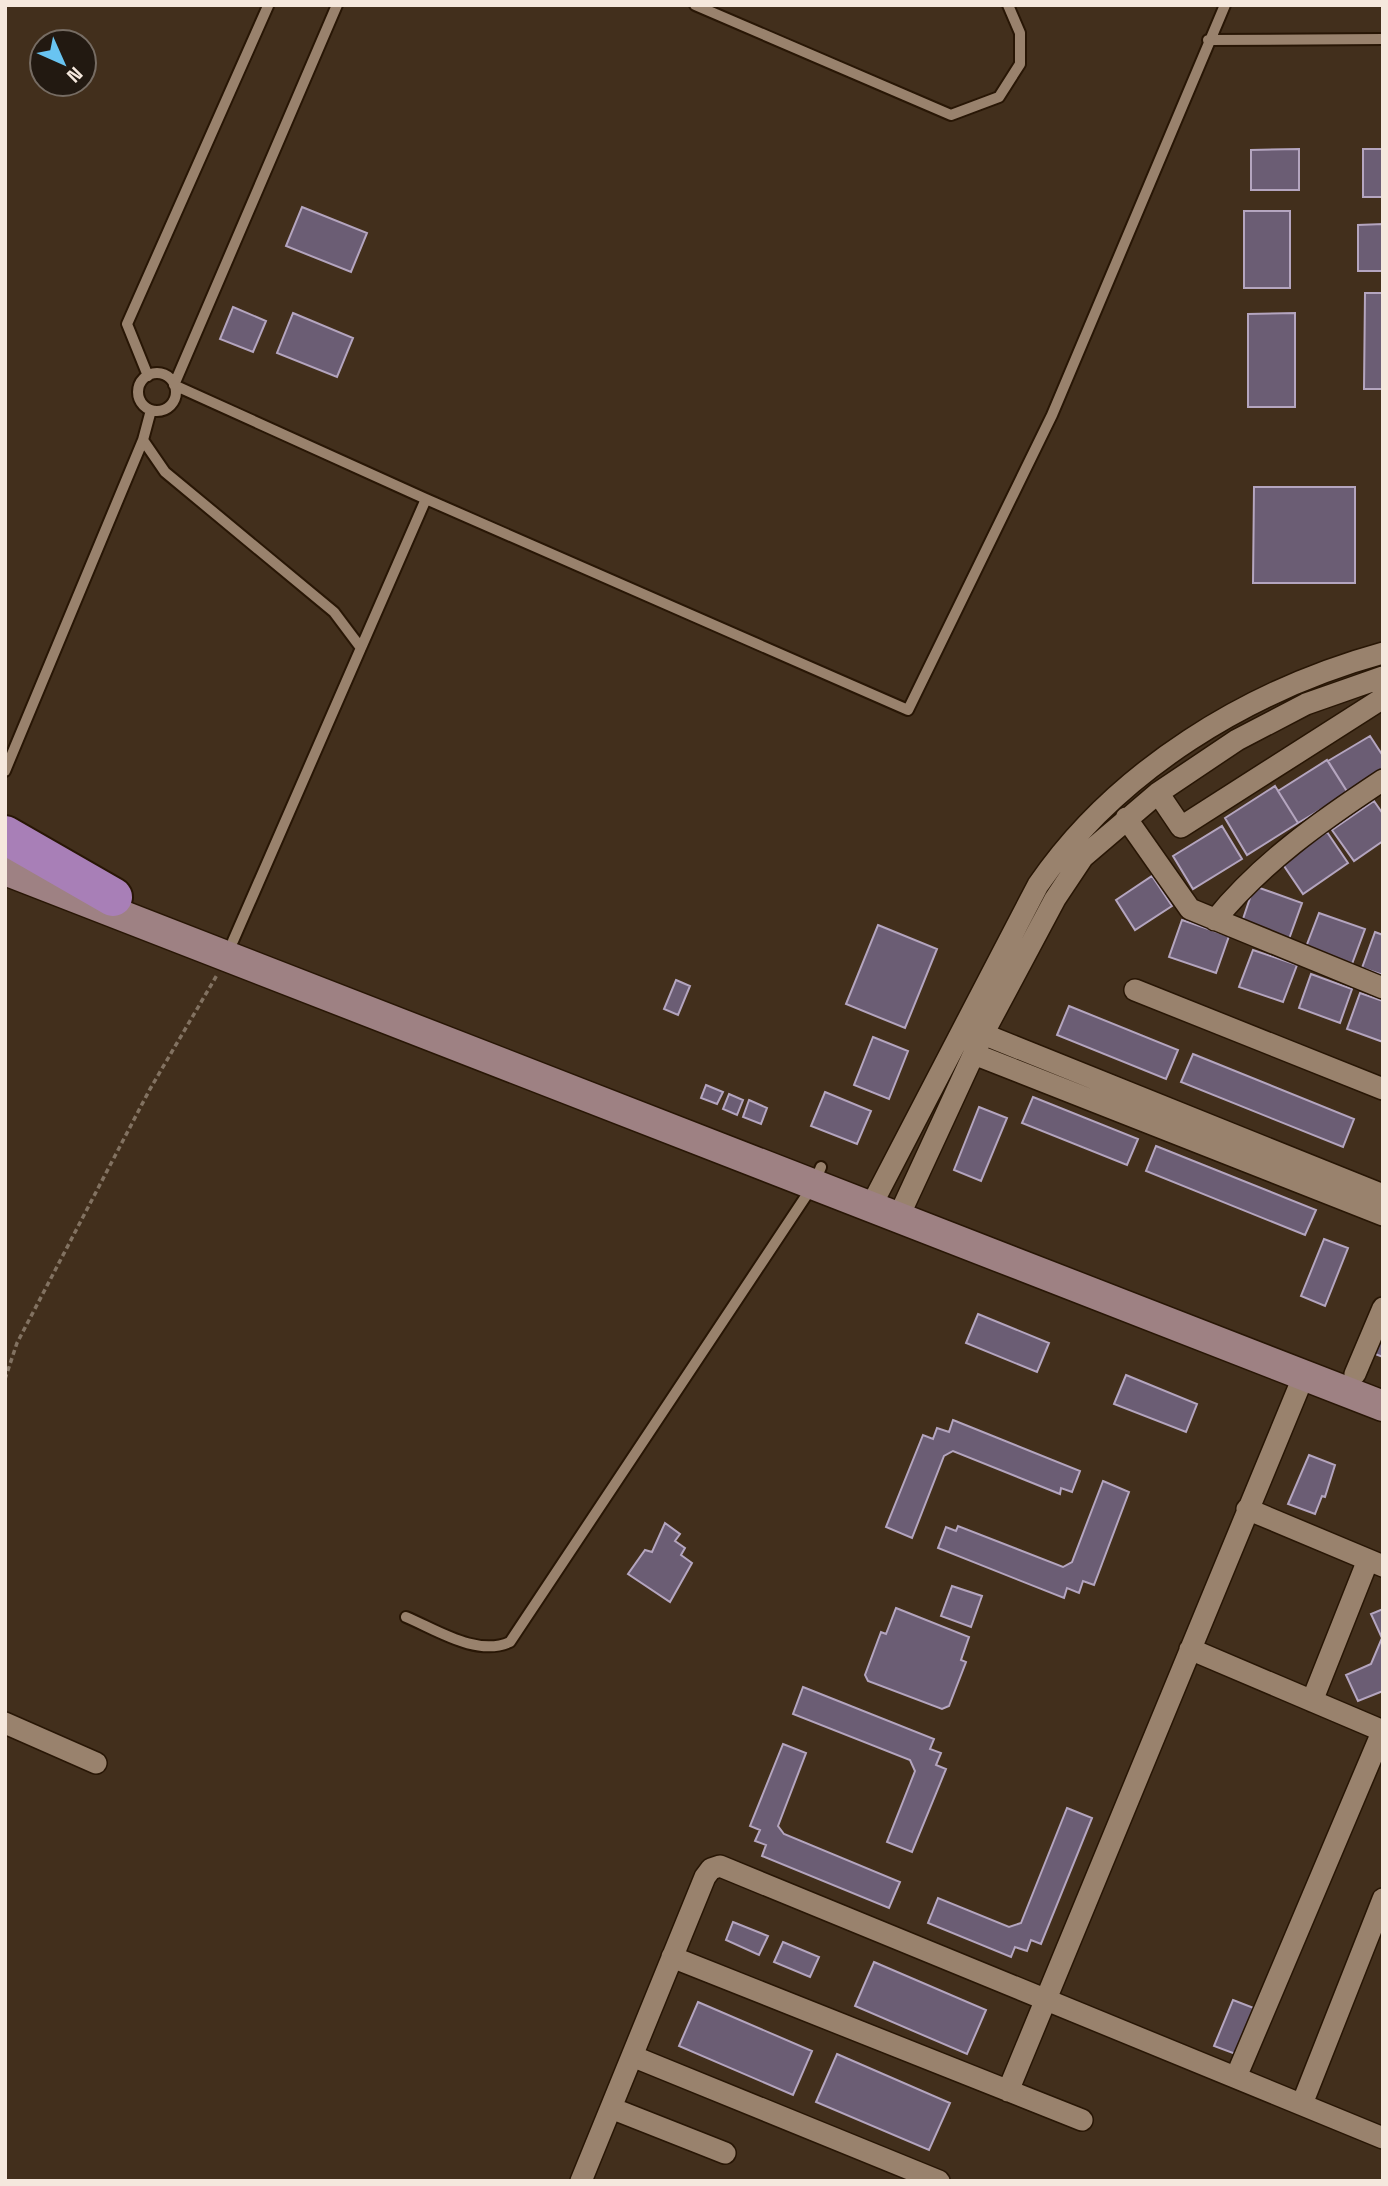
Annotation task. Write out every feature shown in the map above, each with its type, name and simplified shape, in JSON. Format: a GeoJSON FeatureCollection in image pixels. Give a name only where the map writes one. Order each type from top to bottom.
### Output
{"type":"FeatureCollection","features":[{"type":"Feature","properties":{"kind":"highway"},"geometry":{"type":"LineString","coordinates":[[5,835],[113,897]]}},
{"type":"Feature","properties":{"kind":"main road"},"geometry":{"type":"LineString","coordinates":[[5,857],[113,897],[230,950]]}},
{"type":"Feature","properties":{"kind":"main road"},"geometry":{"type":"LineString","coordinates":[[5,870],[230,950],[817,1175],[1383,1406]]}},
{"type":"Feature","properties":{"kind":"main road"},"geometry":{"type":"LineString","coordinates":[[888,1204],[1383,1385]]}},
{"type":"Feature","properties":{"kind":"street"},"geometry":{"type":"LineString","coordinates":[[888,1204],[1038,885],[1064,847],[1106,805],[1182,745],[1289,687],[1383,653]]}},
{"type":"Feature","properties":{"kind":"street"},"geometry":{"type":"LineString","coordinates":[[888,1204],[974,1054],[1055,899],[1083,857],[1158,793],[1237,740],[1294,710],[1383,677]]}},
{"type":"Feature","properties":{"kind":"street"},"geometry":{"type":"LineString","coordinates":[[1158,793],[1181,827],[1383,698]]}},
{"type":"Feature","properties":{"kind":"street"},"geometry":{"type":"LineString","coordinates":[[1215,920],[1269,861],[1323,819],[1383,780]]}},
{"type":"Feature","properties":{"kind":"street"},"geometry":{"type":"LineString","coordinates":[[1126,818],[1190,909],[1383,988]]}},
{"type":"Feature","properties":{"kind":"street"},"geometry":{"type":"LineString","coordinates":[[1135,990],[1383,1089]]}},
{"type":"Feature","properties":{"kind":"street"},"geometry":{"type":"LineString","coordinates":[[984,1034],[1383,1195]]}},
{"type":"Feature","properties":{"kind":"street"},"geometry":{"type":"LineString","coordinates":[[974,1054],[1383,1215]]}},
{"type":"Feature","properties":{"kind":"street"},"geometry":{"type":"LineString","coordinates":[[1354,1374],[1383,1308]]}},
{"type":"Feature","properties":{"kind":"street"},"geometry":{"type":"LineString","coordinates":[[1008,2091],[1304,1375]]}},
{"type":"Feature","properties":{"kind":"street"},"geometry":{"type":"LineString","coordinates":[[1247,1509],[1375,1563],[1312,1701]]}},
{"type":"Feature","properties":{"kind":"street"},"geometry":{"type":"LineString","coordinates":[[1190,1649],[1383,1730],[1236,2077]]}},
{"type":"Feature","properties":{"kind":"street"},"geometry":{"type":"LineString","coordinates":[[5,1723],[96,1763]]}},
{"type":"Feature","properties":{"kind":"street"},"geometry":{"type":"LineString","coordinates":[[581,2181],[705,1877],[715,1867],[725,1866],[1383,2138]]}},
{"type":"Feature","properties":{"kind":"street"},"geometry":{"type":"LineString","coordinates":[[1302,2104],[1383,1899]]}},
{"type":"Feature","properties":{"kind":"street"},"geometry":{"type":"LineString","coordinates":[[672,1957],[1082,2120]]}},
{"type":"Feature","properties":{"kind":"street"},"geometry":{"type":"LineString","coordinates":[[632,2056],[939,2181]]}},
{"type":"Feature","properties":{"kind":"street"},"geometry":{"type":"LineString","coordinates":[[611,2108],[725,2153]]}},
{"type":"Feature","properties":{"kind":"lane"},"geometry":{"type":"LineString","coordinates":[[337,5],[174,385],[175,397],[169,407],[151,410],[141,403],[138,391],[148,376],[160,374],[174,385],[426,499],[908,710],[1052,415],[1225,5]]}},
{"type":"Feature","properties":{"kind":"lane"},"geometry":{"type":"LineString","coordinates":[[695,5],[951,115],[999,97],[1020,64],[1020,33],[1008,5]]}},
{"type":"Feature","properties":{"kind":"lane"},"geometry":{"type":"LineString","coordinates":[[148,376],[127,324],[268,6]]}},
{"type":"Feature","properties":{"kind":"lane"},"geometry":{"type":"LineString","coordinates":[[1208,40],[1383,39]]}},
{"type":"Feature","properties":{"kind":"lane"},"geometry":{"type":"LineString","coordinates":[[5,771],[143,440],[151,410]]}},
{"type":"Feature","properties":{"kind":"lane"},"geometry":{"type":"LineString","coordinates":[[143,440],[165,472],[334,612],[361,648]]}},
{"type":"Feature","properties":{"kind":"lane"},"geometry":{"type":"LineString","coordinates":[[230,950],[426,499]]}},
{"type":"Feature","properties":{"kind":"lane"},"geometry":{"type":"LineString","coordinates":[[406,1616],[481,1648],[496,1648],[510,1642],[817,1175]]}},
{"type":"Feature","properties":{"kind":"path"},"geometry":{"type":"LineString","coordinates":[[5,1379],[17,1342],[150,1089],[230,950]]}},
{"type":"Feature","properties":{"kind":"building"},"geometry":{"type":"Polygon","coordinates":[[[1299,149],[1299,190],[1251,190],[1251,150],[1299,149]]]}},
{"type":"Feature","properties":{"kind":"building"},"geometry":{"type":"Polygon","coordinates":[[[1363,149],[1383,149],[1383,197],[1363,197],[1363,149]]]}},
{"type":"Feature","properties":{"kind":"building"},"geometry":{"type":"Polygon","coordinates":[[[302,207],[367,233],[351,272],[286,246],[302,207]]]}},
{"type":"Feature","properties":{"kind":"building"},"geometry":{"type":"Polygon","coordinates":[[[1244,211],[1290,211],[1290,288],[1244,288],[1244,211]]]}},
{"type":"Feature","properties":{"kind":"building"},"geometry":{"type":"Polygon","coordinates":[[[1383,224],[1383,271],[1358,271],[1358,225],[1383,224]]]}},
{"type":"Feature","properties":{"kind":"building"},"geometry":{"type":"Polygon","coordinates":[[[1365,293],[1383,293],[1383,389],[1364,389],[1365,293]]]}},
{"type":"Feature","properties":{"kind":"building"},"geometry":{"type":"Polygon","coordinates":[[[233,307],[266,321],[253,352],[220,339],[233,307]]]}},
{"type":"Feature","properties":{"kind":"building"},"geometry":{"type":"Polygon","coordinates":[[[293,313],[353,338],[337,377],[277,353],[293,313]]]}},
{"type":"Feature","properties":{"kind":"building"},"geometry":{"type":"Polygon","coordinates":[[[1295,313],[1295,407],[1248,407],[1248,314],[1295,313]]]}},
{"type":"Feature","properties":{"kind":"building"},"geometry":{"type":"Polygon","coordinates":[[[1254,487],[1355,487],[1355,583],[1253,583],[1254,487]]]}},
{"type":"Feature","properties":{"kind":"building"},"geometry":{"type":"Polygon","coordinates":[[[1370,736],[1383,756],[1383,771],[1348,793],[1328,761],[1370,736]]]}},
{"type":"Feature","properties":{"kind":"building"},"geometry":{"type":"Polygon","coordinates":[[[1327,760],[1348,793],[1298,823],[1278,791],[1327,760]]]}},
{"type":"Feature","properties":{"kind":"building"},"geometry":{"type":"Polygon","coordinates":[[[1275,786],[1298,823],[1247,855],[1225,818],[1275,786]]]}},
{"type":"Feature","properties":{"kind":"building"},"geometry":{"type":"Polygon","coordinates":[[[1374,801],[1383,814],[1383,841],[1354,861],[1332,830],[1374,801]]]}},
{"type":"Feature","properties":{"kind":"building"},"geometry":{"type":"Polygon","coordinates":[[[1222,826],[1242,859],[1193,889],[1173,856],[1222,826]]]}},
{"type":"Feature","properties":{"kind":"building"},"geometry":{"type":"Polygon","coordinates":[[[1327,832],[1348,863],[1303,894],[1282,863],[1327,832]]]}},
{"type":"Feature","properties":{"kind":"building"},"geometry":{"type":"Polygon","coordinates":[[[1152,876],[1172,906],[1135,930],[1116,900],[1152,876]]]}},
{"type":"Feature","properties":{"kind":"building"},"geometry":{"type":"Polygon","coordinates":[[[1254,886],[1302,903],[1289,939],[1242,922],[1254,886]]]}},
{"type":"Feature","properties":{"kind":"building"},"geometry":{"type":"Polygon","coordinates":[[[1319,913],[1365,929],[1352,964],[1306,947],[1319,913]]]}},
{"type":"Feature","properties":{"kind":"building"},"geometry":{"type":"Polygon","coordinates":[[[1182,920],[1229,936],[1216,973],[1169,957],[1182,920]]]}},
{"type":"Feature","properties":{"kind":"building"},"geometry":{"type":"Polygon","coordinates":[[[878,925],[937,949],[905,1028],[846,1004],[878,925]]]}},
{"type":"Feature","properties":{"kind":"building"},"geometry":{"type":"Polygon","coordinates":[[[1375,932],[1383,935],[1383,975],[1362,968],[1375,932]]]}},
{"type":"Feature","properties":{"kind":"building"},"geometry":{"type":"Polygon","coordinates":[[[1253,950],[1297,965],[1283,1002],[1239,987],[1253,950]]]}},
{"type":"Feature","properties":{"kind":"building"},"geometry":{"type":"Polygon","coordinates":[[[1311,974],[1352,989],[1340,1023],[1299,1008],[1311,974]]]}},
{"type":"Feature","properties":{"kind":"building"},"geometry":{"type":"Polygon","coordinates":[[[676,980],[690,986],[678,1015],[664,1009],[676,980]]]}},
{"type":"Feature","properties":{"kind":"building"},"geometry":{"type":"Polygon","coordinates":[[[1360,993],[1383,1001],[1383,1042],[1347,1029],[1360,993]]]}},
{"type":"Feature","properties":{"kind":"building"},"geometry":{"type":"Polygon","coordinates":[[[1069,1006],[1178,1050],[1166,1079],[1057,1035],[1069,1006]]]}},
{"type":"Feature","properties":{"kind":"building"},"geometry":{"type":"Polygon","coordinates":[[[873,1037],[908,1051],[889,1099],[854,1085],[873,1037]]]}},
{"type":"Feature","properties":{"kind":"building"},"geometry":{"type":"Polygon","coordinates":[[[1193,1054],[1354,1119],[1343,1147],[1181,1082],[1193,1054]]]}},
{"type":"Feature","properties":{"kind":"building"},"geometry":{"type":"Polygon","coordinates":[[[706,1085],[723,1092],[717,1104],[701,1098],[706,1085]]]}},
{"type":"Feature","properties":{"kind":"building"},"geometry":{"type":"Polygon","coordinates":[[[825,1092],[871,1111],[857,1144],[811,1126],[825,1092]]]}},
{"type":"Feature","properties":{"kind":"building"},"geometry":{"type":"Polygon","coordinates":[[[729,1094],[743,1100],[737,1115],[723,1109],[729,1094]]]}},
{"type":"Feature","properties":{"kind":"building"},"geometry":{"type":"Polygon","coordinates":[[[1033,1097],[1138,1139],[1127,1165],[1022,1123],[1033,1097]]]}},
{"type":"Feature","properties":{"kind":"building"},"geometry":{"type":"Polygon","coordinates":[[[749,1100],[767,1108],[761,1124],[743,1117],[749,1100]]]}},
{"type":"Feature","properties":{"kind":"building"},"geometry":{"type":"Polygon","coordinates":[[[979,1107],[1007,1118],[981,1181],[954,1170],[979,1107]]]}},
{"type":"Feature","properties":{"kind":"building"},"geometry":{"type":"Polygon","coordinates":[[[1156,1146],[1316,1210],[1305,1235],[1146,1171],[1156,1146]]]}},
{"type":"Feature","properties":{"kind":"building"},"geometry":{"type":"Polygon","coordinates":[[[1324,1239],[1348,1248],[1325,1306],[1301,1296],[1324,1239]]]}},
{"type":"Feature","properties":{"kind":"building"},"geometry":{"type":"Polygon","coordinates":[[[978,1314],[1049,1343],[1037,1372],[966,1343],[978,1314]]]}},
{"type":"Feature","properties":{"kind":"building"},"geometry":{"type":"Polygon","coordinates":[[[1383,1333],[1383,1357],[1375,1354],[1383,1333]]]}},
{"type":"Feature","properties":{"kind":"building"},"geometry":{"type":"Polygon","coordinates":[[[1126,1375],[1197,1404],[1186,1432],[1114,1404],[1126,1375]]]}},
{"type":"Feature","properties":{"kind":"building"},"geometry":{"type":"Polygon","coordinates":[[[953,1420],[1080,1471],[1072,1492],[1061,1488],[1060,1494],[953,1451],[944,1456],[912,1538],[886,1527],[923,1435],[933,1439],[937,1428],[949,1432],[953,1420]]]}},
{"type":"Feature","properties":{"kind":"building"},"geometry":{"type":"Polygon","coordinates":[[[1309,1455],[1335,1465],[1325,1497],[1322,1496],[1315,1514],[1288,1504],[1309,1455]]]}},
{"type":"Feature","properties":{"kind":"building"},"geometry":{"type":"Polygon","coordinates":[[[1103,1481],[1129,1492],[1094,1585],[1083,1581],[1079,1593],[1067,1588],[1064,1598],[938,1548],[946,1527],[956,1531],[958,1526],[1063,1567],[1072,1562],[1103,1481]]]}},
{"type":"Feature","properties":{"kind":"building"},"geometry":{"type":"Polygon","coordinates":[[[665,1523],[680,1534],[675,1541],[685,1548],[681,1555],[692,1563],[670,1602],[628,1574],[645,1550],[652,1552],[665,1523]]]}},
{"type":"Feature","properties":{"kind":"building"},"geometry":{"type":"Polygon","coordinates":[[[952,1586],[982,1596],[971,1627],[941,1616],[952,1586]]]}},
{"type":"Feature","properties":{"kind":"building"},"geometry":{"type":"Polygon","coordinates":[[[896,1608],[969,1637],[961,1660],[966,1662],[949,1706],[942,1709],[868,1681],[865,1675],[881,1632],[886,1634],[896,1608]]]}},
{"type":"Feature","properties":{"kind":"building"},"geometry":{"type":"Polygon","coordinates":[[[1383,1609],[1383,1691],[1358,1701],[1346,1675],[1371,1664],[1382,1638],[1371,1614],[1383,1609]]]}},
{"type":"Feature","properties":{"kind":"building"},"geometry":{"type":"Polygon","coordinates":[[[803,1687],[934,1739],[930,1749],[941,1753],[936,1765],[946,1769],[912,1852],[887,1842],[915,1771],[910,1760],[793,1714],[803,1687]]]}},
{"type":"Feature","properties":{"kind":"building"},"geometry":{"type":"Polygon","coordinates":[[[783,1744],[806,1753],[778,1826],[784,1834],[900,1882],[889,1908],[762,1856],[766,1845],[755,1841],[760,1830],[750,1826],[783,1744]]]}},
{"type":"Feature","properties":{"kind":"building"},"geometry":{"type":"Polygon","coordinates":[[[1067,1808],[1092,1818],[1041,1944],[1031,1940],[1027,1951],[1015,1947],[1011,1957],[928,1923],[938,1898],[1009,1927],[1021,1923],[1067,1808]]]}},
{"type":"Feature","properties":{"kind":"building"},"geometry":{"type":"Polygon","coordinates":[[[733,1922],[768,1936],[759,1955],[726,1940],[733,1922]]]}},
{"type":"Feature","properties":{"kind":"building"},"geometry":{"type":"Polygon","coordinates":[[[783,1942],[819,1957],[810,1977],[774,1962],[783,1942]]]}},
{"type":"Feature","properties":{"kind":"building"},"geometry":{"type":"Polygon","coordinates":[[[874,1962],[986,2010],[967,2054],[855,2006],[874,1962]]]}},
{"type":"Feature","properties":{"kind":"building"},"geometry":{"type":"Polygon","coordinates":[[[1233,2000],[1259,2010],[1241,2056],[1214,2046],[1233,2000]]]}},
{"type":"Feature","properties":{"kind":"building"},"geometry":{"type":"Polygon","coordinates":[[[698,2002],[812,2051],[793,2095],[679,2046],[698,2002]]]}},
{"type":"Feature","properties":{"kind":"building"},"geometry":{"type":"Polygon","coordinates":[[[837,2054],[950,2103],[929,2150],[816,2102],[837,2054]]]}}]}
